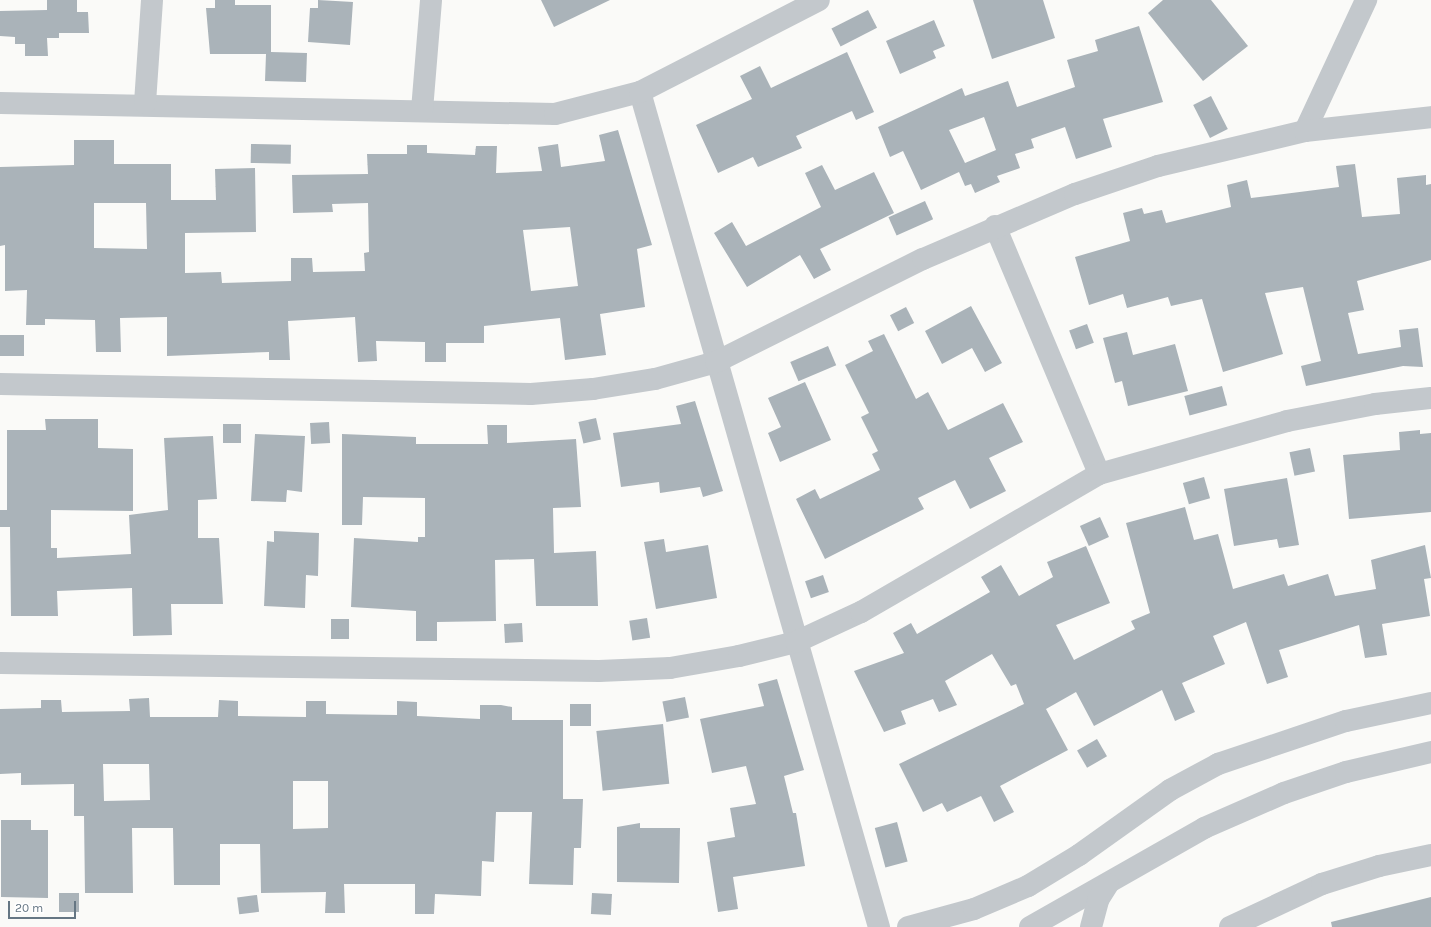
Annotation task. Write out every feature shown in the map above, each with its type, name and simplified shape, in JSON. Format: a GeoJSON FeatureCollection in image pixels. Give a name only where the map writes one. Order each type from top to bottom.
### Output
{"type":"FeatureCollection","features":[{"type":"Feature","properties":{"kind":"street"},"geometry":{"type":"LineString","coordinates":[[145,103],[152,0]]}},
{"type":"Feature","properties":{"kind":"street"},"geometry":{"type":"LineString","coordinates":[[422,110],[431,0]]}},
{"type":"Feature","properties":{"kind":"street"},"geometry":{"type":"LineString","coordinates":[[0,103],[145,103],[555,114],[640,92],[819,0]]}},
{"type":"Feature","properties":{"kind":"street"},"geometry":{"type":"LineString","coordinates":[[1305,131],[1366,0]]}},
{"type":"Feature","properties":{"kind":"street"},"geometry":{"type":"LineString","coordinates":[[640,92],[796,642],[879,927]]}},
{"type":"Feature","properties":{"kind":"street"},"geometry":{"type":"LineString","coordinates":[[0,384],[531,394],[593,389],[716,362],[995,226],[1158,166],[1305,131],[1431,117]]}},
{"type":"Feature","properties":{"kind":"street"},"geometry":{"type":"LineString","coordinates":[[995,226],[1099,474]]}},
{"type":"Feature","properties":{"kind":"street"},"geometry":{"type":"LineString","coordinates":[[0,663],[599,671],[670,668],[796,642],[861,612],[1099,474],[1287,421],[1375,404],[1431,398]]}},
{"type":"Feature","properties":{"kind":"street"},"geometry":{"type":"LineString","coordinates":[[908,927],[974,909],[1028,886],[1079,855],[1170,790],[1218,764],[1346,721],[1431,703]]}},
{"type":"Feature","properties":{"kind":"street"},"geometry":{"type":"LineString","coordinates":[[1030,927],[1204,828],[1284,793],[1346,772],[1431,752]]}},
{"type":"Feature","properties":{"kind":"street"},"geometry":{"type":"LineString","coordinates":[[1230,927],[1322,884],[1379,866],[1431,855]]}},
{"type":"Feature","properties":{"kind":"street"},"geometry":{"type":"LineString","coordinates":[[1091,927],[1098,900],[1108,884]]}},
{"type":"Feature","properties":{"kind":"building"},"geometry":{"type":"Polygon","coordinates":[[[47,0],[77,0],[77,12],[88,12],[89,33],[59,33],[59,38],[47,38],[48,56],[25,56],[25,44],[15,44],[15,37],[0,36],[0,11],[47,10],[47,0]]]}},
{"type":"Feature","properties":{"kind":"building"},"geometry":{"type":"Polygon","coordinates":[[[215,0],[235,0],[235,5],[271,5],[271,52],[307,53],[306,82],[265,81],[266,54],[210,54],[206,8],[215,8],[215,0]]]}},
{"type":"Feature","properties":{"kind":"building"},"geometry":{"type":"Polygon","coordinates":[[[318,0],[353,2],[350,45],[308,42],[310,8],[318,8],[318,0]]]}},
{"type":"Feature","properties":{"kind":"building"},"geometry":{"type":"Polygon","coordinates":[[[541,0],[610,0],[554,27],[541,0]]]}},
{"type":"Feature","properties":{"kind":"building"},"geometry":{"type":"Polygon","coordinates":[[[973,0],[1043,0],[1055,38],[992,59],[973,0]]]}},
{"type":"Feature","properties":{"kind":"building"},"geometry":{"type":"Polygon","coordinates":[[[1163,0],[1211,0],[1248,46],[1203,81],[1148,13],[1163,0]]]}},
{"type":"Feature","properties":{"kind":"building"},"geometry":{"type":"Polygon","coordinates":[[[868,10],[877,28],[841,46],[831,29],[868,10]]]}},
{"type":"Feature","properties":{"kind":"building"},"geometry":{"type":"Polygon","coordinates":[[[934,20],[945,46],[933,51],[936,58],[900,74],[886,41],[934,20]]]}},
{"type":"Feature","properties":{"kind":"building"},"geometry":{"type":"Polygon","coordinates":[[[1139,26],[1163,102],[1103,119],[1112,147],[1076,159],[1065,127],[1031,139],[1034,148],[1015,154],[1020,168],[997,176],[1000,182],[975,193],[971,184],[965,186],[959,172],[921,190],[903,151],[890,157],[878,127],[962,88],[965,96],[1008,81],[1017,107],[1075,87],[1067,60],[1098,51],[1095,40],[1139,26]],[[984,117],[949,130],[965,163],[996,150],[984,117]]]}},
{"type":"Feature","properties":{"kind":"building"},"geometry":{"type":"Polygon","coordinates":[[[847,52],[874,112],[856,120],[852,111],[796,136],[802,148],[758,167],[753,157],[718,173],[696,125],[752,99],[740,76],[760,66],[771,88],[847,52]]]}},
{"type":"Feature","properties":{"kind":"building"},"geometry":{"type":"Polygon","coordinates":[[[1211,96],[1228,129],[1210,138],[1193,105],[1211,96]]]}},
{"type":"Feature","properties":{"kind":"building"},"geometry":{"type":"Polygon","coordinates":[[[618,130],[652,245],[637,249],[645,307],[600,314],[606,355],[565,360],[560,318],[484,326],[484,343],[446,343],[446,362],[425,362],[425,342],[376,341],[377,361],[358,362],[355,317],[288,321],[290,360],[269,360],[269,352],[167,356],[167,317],[120,318],[121,352],[96,352],[95,320],[45,319],[45,325],[26,325],[27,290],[5,291],[5,245],[0,246],[0,167],[74,165],[74,140],[114,140],[114,164],[171,164],[171,200],[216,200],[215,169],[255,168],[256,232],[185,233],[185,273],[221,272],[222,283],[291,281],[291,258],[312,258],[313,272],[365,271],[364,253],[369,252],[368,203],[332,204],[333,212],[293,213],[292,175],[368,174],[367,154],[407,154],[407,145],[427,145],[427,153],[475,155],[476,146],[497,146],[496,173],[542,171],[538,147],[558,144],[561,167],[605,161],[599,135],[618,130]],[[94,203],[94,248],[147,249],[146,203],[94,203]],[[570,227],[523,230],[531,291],[578,286],[570,227]]]}},
{"type":"Feature","properties":{"kind":"building"},"geometry":{"type":"Polygon","coordinates":[[[251,144],[291,145],[291,164],[251,163],[251,144]]]}},
{"type":"Feature","properties":{"kind":"building"},"geometry":{"type":"Polygon","coordinates":[[[1355,164],[1362,217],[1400,214],[1397,178],[1426,175],[1426,185],[1431,184],[1431,260],[1357,281],[1364,310],[1348,313],[1358,354],[1401,347],[1399,330],[1418,328],[1423,367],[1403,366],[1306,386],[1301,366],[1321,361],[1303,287],[1265,293],[1283,354],[1223,372],[1202,299],[1171,306],[1168,297],[1127,308],[1123,294],[1089,305],[1075,257],[1130,241],[1123,213],[1142,208],[1144,214],[1162,210],[1166,223],[1231,207],[1227,185],[1247,180],[1251,198],[1339,187],[1336,166],[1355,164]]]}},
{"type":"Feature","properties":{"kind":"building"},"geometry":{"type":"Polygon","coordinates":[[[822,165],[835,190],[874,172],[894,213],[820,249],[831,270],[814,279],[800,255],[747,287],[714,233],[732,222],[746,246],[821,207],[805,173],[822,165]]]}},
{"type":"Feature","properties":{"kind":"building"},"geometry":{"type":"Polygon","coordinates":[[[925,201],[933,219],[897,236],[888,217],[925,201]]]}},
{"type":"Feature","properties":{"kind":"building"},"geometry":{"type":"Polygon","coordinates":[[[971,306],[1002,363],[985,372],[972,348],[942,364],[925,331],[971,306]]]}},
{"type":"Feature","properties":{"kind":"building"},"geometry":{"type":"Polygon","coordinates":[[[906,307],[914,323],[898,331],[890,315],[906,307]]]}},
{"type":"Feature","properties":{"kind":"building"},"geometry":{"type":"Polygon","coordinates":[[[1087,324],[1094,343],[1076,349],[1069,330],[1087,324]]]}},
{"type":"Feature","properties":{"kind":"building"},"geometry":{"type":"Polygon","coordinates":[[[1127,332],[1133,355],[1175,344],[1188,391],[1128,406],[1122,381],[1115,383],[1103,338],[1127,332]]]}},
{"type":"Feature","properties":{"kind":"building"},"geometry":{"type":"Polygon","coordinates":[[[884,334],[916,399],[928,392],[948,430],[1003,403],[1023,442],[989,458],[1006,491],[970,509],[955,480],[918,498],[924,509],[825,559],[796,499],[815,489],[820,499],[880,470],[872,454],[878,451],[861,417],[869,413],[845,365],[873,351],[868,341],[884,334]]]}},
{"type":"Feature","properties":{"kind":"building"},"geometry":{"type":"Polygon","coordinates":[[[0,335],[24,335],[24,356],[0,356],[0,335]]]}},
{"type":"Feature","properties":{"kind":"building"},"geometry":{"type":"Polygon","coordinates":[[[828,346],[836,365],[798,381],[790,362],[828,346]]]}},
{"type":"Feature","properties":{"kind":"building"},"geometry":{"type":"Polygon","coordinates":[[[805,382],[831,440],[780,462],[768,433],[781,427],[768,398],[805,382]]]}},
{"type":"Feature","properties":{"kind":"building"},"geometry":{"type":"Polygon","coordinates":[[[1222,386],[1227,405],[1190,415],[1184,396],[1222,386]]]}},
{"type":"Feature","properties":{"kind":"building"},"geometry":{"type":"Polygon","coordinates":[[[695,401],[723,491],[703,497],[700,487],[660,493],[659,482],[621,487],[613,433],[681,424],[676,406],[695,401]]]}},
{"type":"Feature","properties":{"kind":"building"},"geometry":{"type":"Polygon","coordinates":[[[596,418],[601,439],[583,443],[578,422],[596,418]]]}},
{"type":"Feature","properties":{"kind":"building"},"geometry":{"type":"Polygon","coordinates":[[[45,419],[98,419],[98,448],[133,449],[133,511],[51,510],[51,548],[57,548],[57,558],[131,554],[129,515],[168,510],[164,438],[213,436],[217,499],[198,500],[198,538],[219,538],[223,604],[171,604],[172,635],[133,636],[132,588],[57,591],[58,616],[11,616],[10,527],[0,527],[0,510],[7,510],[7,430],[46,430],[45,419]]]}},
{"type":"Feature","properties":{"kind":"building"},"geometry":{"type":"Polygon","coordinates":[[[329,422],[330,443],[311,444],[310,423],[329,422]]]}},
{"type":"Feature","properties":{"kind":"building"},"geometry":{"type":"Polygon","coordinates":[[[223,424],[241,424],[241,443],[223,443],[223,424]]]}},
{"type":"Feature","properties":{"kind":"building"},"geometry":{"type":"Polygon","coordinates":[[[487,425],[507,425],[507,443],[576,439],[581,507],[553,508],[554,553],[596,551],[598,606],[536,606],[534,559],[495,560],[496,621],[437,622],[437,641],[416,641],[416,611],[351,607],[354,538],[418,542],[418,537],[425,537],[425,498],[363,497],[362,525],[342,525],[342,434],[416,437],[416,444],[488,444],[487,425]]]}},
{"type":"Feature","properties":{"kind":"building"},"geometry":{"type":"Polygon","coordinates":[[[1420,430],[1420,434],[1431,433],[1431,512],[1349,519],[1343,455],[1400,450],[1399,432],[1420,430]]]}},
{"type":"Feature","properties":{"kind":"building"},"geometry":{"type":"Polygon","coordinates":[[[255,434],[305,436],[302,492],[287,490],[286,502],[251,501],[255,434]]]}},
{"type":"Feature","properties":{"kind":"building"},"geometry":{"type":"Polygon","coordinates":[[[1310,448],[1315,471],[1294,476],[1289,452],[1310,448]]]}},
{"type":"Feature","properties":{"kind":"building"},"geometry":{"type":"Polygon","coordinates":[[[1204,477],[1210,498],[1189,504],[1183,483],[1204,477]]]}},
{"type":"Feature","properties":{"kind":"building"},"geometry":{"type":"Polygon","coordinates":[[[1287,478],[1299,545],[1279,548],[1277,539],[1234,546],[1224,489],[1287,478]]]}},
{"type":"Feature","properties":{"kind":"building"},"geometry":{"type":"Polygon","coordinates":[[[1185,507],[1194,540],[1218,534],[1233,589],[1284,574],[1288,586],[1328,574],[1335,596],[1376,589],[1371,560],[1425,545],[1431,578],[1424,579],[1430,616],[1382,624],[1387,655],[1365,658],[1359,625],[1279,650],[1288,677],[1267,684],[1246,622],[1213,636],[1225,664],[1182,683],[1195,712],[1175,721],[1162,690],[1094,726],[1076,692],[1046,709],[1068,750],[1000,786],[1014,812],[994,822],[981,796],[947,812],[942,803],[923,812],[899,764],[1024,704],[1016,684],[1011,686],[992,654],[945,681],[957,705],[939,712],[933,699],[901,711],[906,724],[884,732],[854,671],[904,653],[893,633],[911,623],[917,634],[990,592],[981,577],[1001,565],[1019,596],[1053,577],[1047,562],[1086,546],[1110,603],[1056,625],[1074,660],[1135,629],[1131,621],[1150,613],[1126,523],[1185,507]]]}},
{"type":"Feature","properties":{"kind":"building"},"geometry":{"type":"Polygon","coordinates":[[[1100,517],[1109,537],[1089,546],[1080,526],[1100,517]]]}},
{"type":"Feature","properties":{"kind":"building"},"geometry":{"type":"Polygon","coordinates":[[[274,531],[319,533],[318,576],[306,575],[305,608],[264,606],[267,541],[274,542],[274,531]]]}},
{"type":"Feature","properties":{"kind":"building"},"geometry":{"type":"Polygon","coordinates":[[[664,539],[666,552],[708,545],[717,598],[656,609],[644,542],[664,539]]]}},
{"type":"Feature","properties":{"kind":"building"},"geometry":{"type":"Polygon","coordinates":[[[823,575],[829,592],[811,598],[805,581],[823,575]]]}},
{"type":"Feature","properties":{"kind":"building"},"geometry":{"type":"Polygon","coordinates":[[[647,618],[650,638],[632,641],[629,621],[647,618]]]}},
{"type":"Feature","properties":{"kind":"building"},"geometry":{"type":"Polygon","coordinates":[[[331,619],[349,619],[349,639],[331,639],[331,619]]]}},
{"type":"Feature","properties":{"kind":"building"},"geometry":{"type":"Polygon","coordinates":[[[522,623],[523,642],[505,643],[504,624],[522,623]]]}},
{"type":"Feature","properties":{"kind":"building"},"geometry":{"type":"Polygon","coordinates":[[[777,679],[804,770],[784,776],[793,813],[796,813],[805,866],[733,877],[738,909],[718,912],[707,842],[735,837],[730,808],[756,804],[746,766],[712,773],[700,719],[764,706],[758,684],[777,679]]]}},
{"type":"Feature","properties":{"kind":"building"},"geometry":{"type":"Polygon","coordinates":[[[685,697],[689,718],[666,722],[662,701],[685,697]]]}},
{"type":"Feature","properties":{"kind":"building"},"geometry":{"type":"Polygon","coordinates":[[[149,698],[150,717],[218,717],[219,700],[238,701],[238,716],[306,717],[306,701],[326,701],[326,714],[397,715],[397,701],[417,702],[417,716],[480,719],[480,705],[501,705],[512,707],[512,720],[563,720],[563,799],[583,799],[581,848],[574,848],[573,885],[529,884],[532,812],[496,812],[494,862],[482,861],[481,896],[435,894],[434,914],[415,914],[415,884],[344,884],[345,913],[325,913],[326,892],[261,893],[260,844],[220,844],[220,885],[174,885],[173,828],[132,828],[133,893],[85,893],[84,816],[74,816],[74,784],[21,785],[21,773],[0,774],[0,709],[41,708],[41,700],[61,700],[62,712],[130,711],[129,699],[149,698]],[[103,764],[104,801],[150,800],[149,764],[103,764]],[[293,781],[293,829],[328,828],[328,781],[293,781]]]}},
{"type":"Feature","properties":{"kind":"building"},"geometry":{"type":"Polygon","coordinates":[[[570,704],[591,704],[591,726],[570,726],[570,704]]]}},
{"type":"Feature","properties":{"kind":"building"},"geometry":{"type":"Polygon","coordinates":[[[663,724],[669,784],[603,791],[596,731],[663,724]]]}},
{"type":"Feature","properties":{"kind":"building"},"geometry":{"type":"Polygon","coordinates":[[[1097,739],[1107,756],[1087,768],[1077,750],[1097,739]]]}},
{"type":"Feature","properties":{"kind":"building"},"geometry":{"type":"Polygon","coordinates":[[[1,820],[31,820],[31,830],[48,830],[48,898],[1,897],[1,820]]]}},
{"type":"Feature","properties":{"kind":"building"},"geometry":{"type":"Polygon","coordinates":[[[897,822],[908,862],[885,868],[875,828],[897,822]]]}},
{"type":"Feature","properties":{"kind":"building"},"geometry":{"type":"Polygon","coordinates":[[[640,823],[640,828],[680,828],[679,883],[617,882],[617,827],[640,823]]]}},
{"type":"Feature","properties":{"kind":"building"},"geometry":{"type":"Polygon","coordinates":[[[59,893],[79,893],[79,912],[59,912],[59,893]]]}},
{"type":"Feature","properties":{"kind":"building"},"geometry":{"type":"Polygon","coordinates":[[[592,893],[612,894],[611,915],[591,914],[592,893]]]}},
{"type":"Feature","properties":{"kind":"building"},"geometry":{"type":"Polygon","coordinates":[[[257,895],[259,912],[239,914],[237,897],[257,895]]]}},
{"type":"Feature","properties":{"kind":"building"},"geometry":{"type":"Polygon","coordinates":[[[1431,897],[1431,927],[1332,927],[1331,922],[1431,897]]]}}]}
